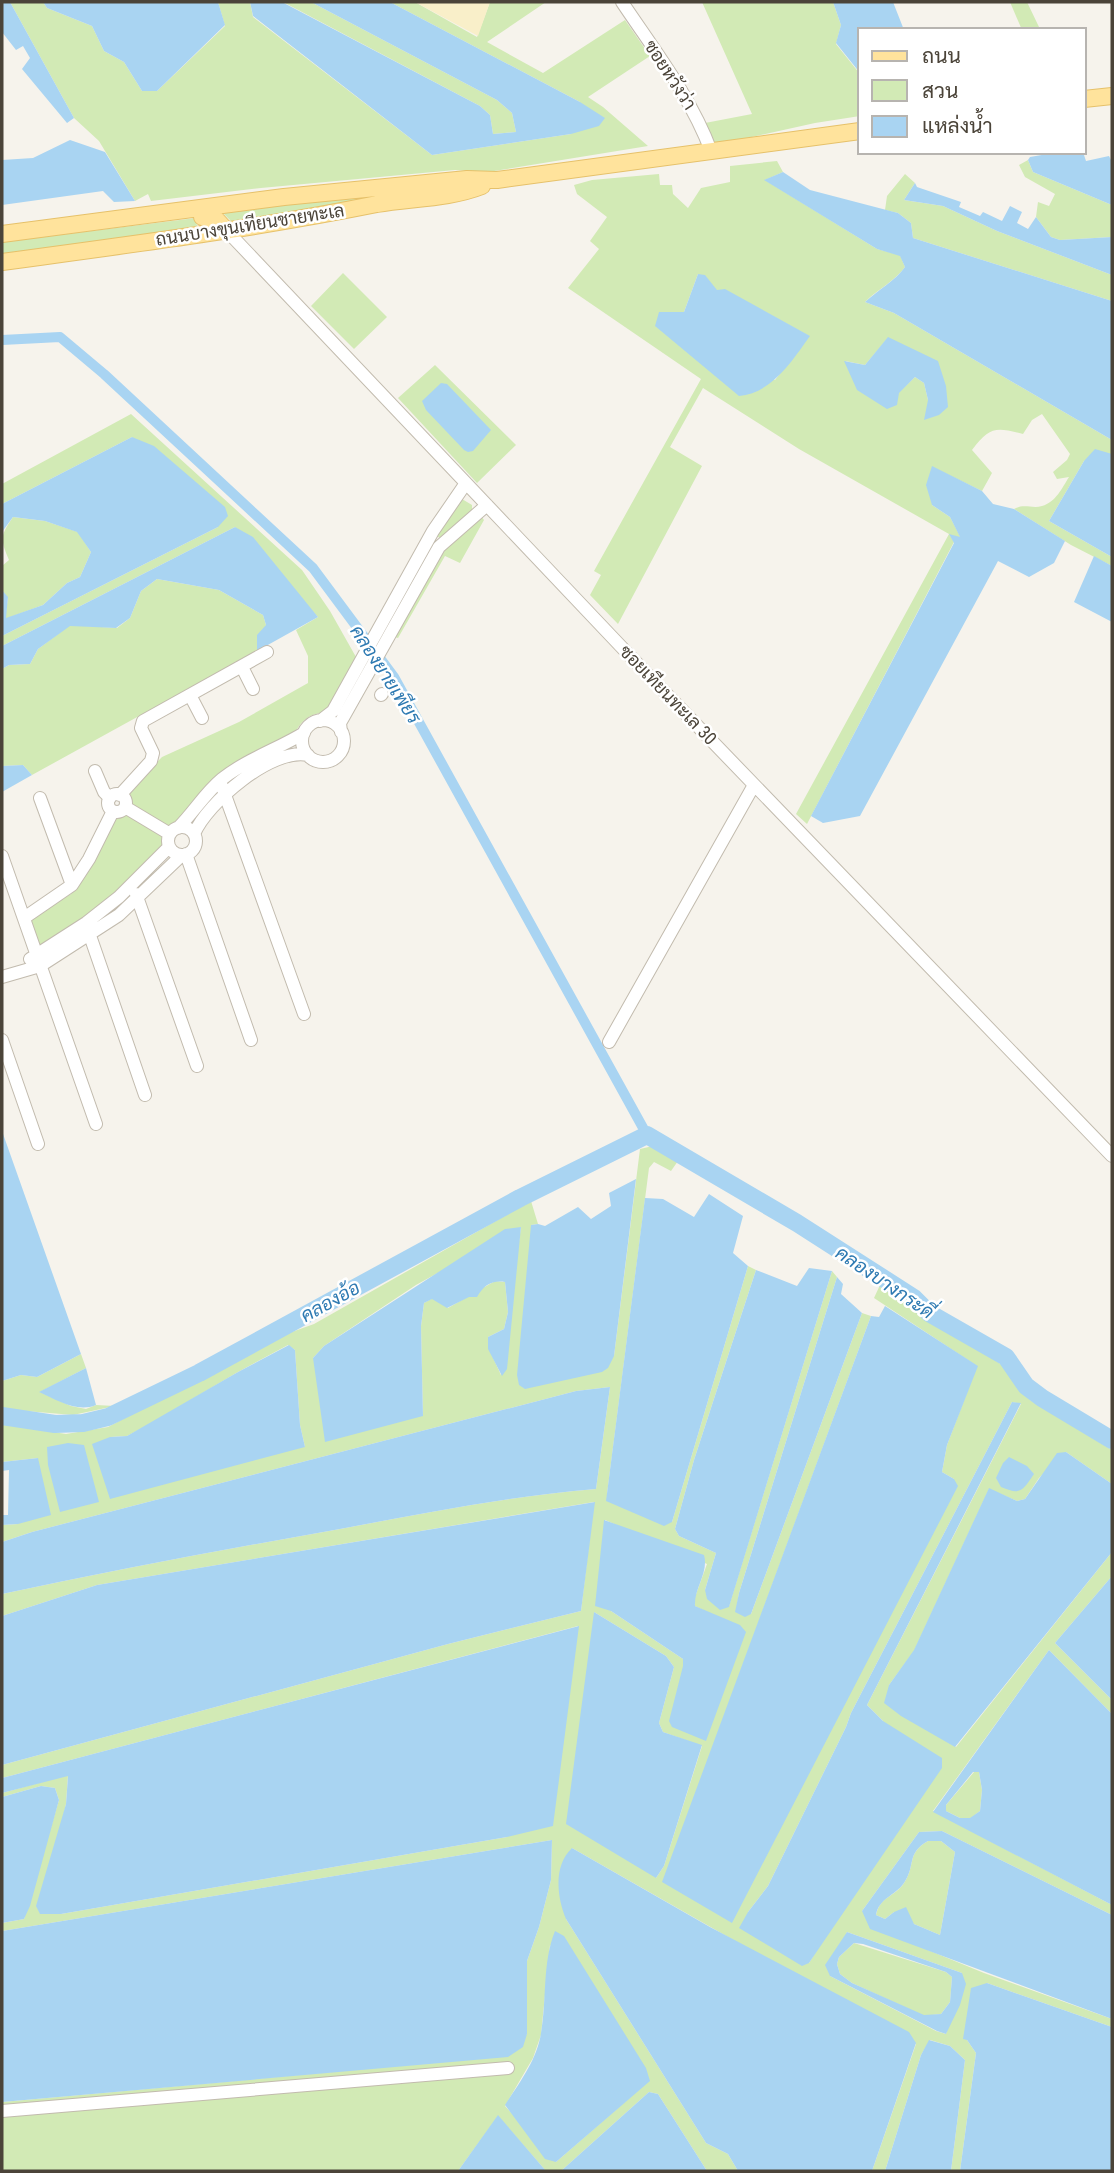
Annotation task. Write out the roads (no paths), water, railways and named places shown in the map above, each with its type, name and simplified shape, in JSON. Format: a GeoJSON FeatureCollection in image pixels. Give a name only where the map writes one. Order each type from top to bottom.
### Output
{"type":"FeatureCollection","features":[{"type":"Feature","properties":{"kind":"main road"},"geometry":{"type":"LineString","coordinates":[[1086,99],[1112,96]]}},
{"type":"Feature","properties":{"kind":"main road","name":"ถนนบางขุนเทียนชายทะเล"},"geometry":{"type":"LineString","coordinates":[[2,234],[284,197],[467,179],[497,180],[858,131]]}},
{"type":"Feature","properties":{"kind":"main road","name":"ถนนบางขุนเทียนชายทะเล"},"geometry":{"type":"LineString","coordinates":[[2,262],[228,231],[396,201],[440,196],[477,188],[497,180]]}},
{"type":"Feature","properties":{"kind":"main road"},"geometry":{"type":"LineString","coordinates":[[178,211],[215,218],[228,231]]}},
{"type":"Feature","properties":{"kind":"main road"},"geometry":{"type":"LineString","coordinates":[[190,236],[200,230],[202,217]]}},
{"type":"Feature","properties":{"kind":"street","name":"ซอยหวังว่า"},"geometry":{"type":"LineString","coordinates":[[622,2],[689,103],[701,124],[711,151]]}},
{"type":"Feature","properties":{"kind":"street","name":"ซอยเทียนทะเล 30"},"geometry":{"type":"LineString","coordinates":[[228,231],[754,785],[1112,1156]]}},
{"type":"Feature","properties":{"kind":"street"},"geometry":{"type":"LineString","coordinates":[[88,929],[120,897],[172,836],[241,766],[304,733],[311,724],[333,711],[380,640],[402,600],[431,535],[466,483]]}},
{"type":"Feature","properties":{"kind":"street"},"geometry":{"type":"LineString","coordinates":[[402,600],[439,547],[487,505]]}},
{"type":"Feature","properties":{"kind":"street"},"geometry":{"type":"LineString","coordinates":[[431,535],[434,541],[445,541]]}},
{"type":"Feature","properties":{"kind":"street"},"geometry":{"type":"LineString","coordinates":[[24,918],[72,885],[89,859],[117,803],[151,761],[153,753],[141,727],[143,721],[268,652]]}},
{"type":"Feature","properties":{"kind":"street"},"geometry":{"type":"LineString","coordinates":[[242,667],[253,689]]}},
{"type":"Feature","properties":{"kind":"street"},"geometry":{"type":"LineString","coordinates":[[2,975],[38,961],[88,929],[119,915],[194,848],[197,826],[223,787],[299,753],[320,762],[332,760],[342,751],[344,744],[340,723],[363,669]]}},
{"type":"Feature","properties":{"kind":"street"},"geometry":{"type":"LineString","coordinates":[[190,695],[202,718]]}},
{"type":"Feature","properties":{"kind":"street"},"geometry":{"type":"LineString","coordinates":[[320,721],[332,723],[341,732]]}},
{"type":"Feature","properties":{"kind":"street"},"geometry":{"type":"LineString","coordinates":[[304,733],[302,742],[307,755]]}},
{"type":"Feature","properties":{"kind":"street"},"geometry":{"type":"LineString","coordinates":[[95,771],[104,792],[117,803],[172,836]]}},
{"type":"Feature","properties":{"kind":"street"},"geometry":{"type":"LineString","coordinates":[[609,1042],[754,785]]}},
{"type":"Feature","properties":{"kind":"street"},"geometry":{"type":"LineString","coordinates":[[223,787],[304,1014]]}},
{"type":"Feature","properties":{"kind":"street"},"geometry":{"type":"LineString","coordinates":[[40,798],[72,885]]}},
{"type":"Feature","properties":{"kind":"street"},"geometry":{"type":"LineString","coordinates":[[172,836],[187,828],[194,834]]}},
{"type":"Feature","properties":{"kind":"street"},"geometry":{"type":"LineString","coordinates":[[172,836],[174,853],[184,855]]}},
{"type":"Feature","properties":{"kind":"street"},"geometry":{"type":"LineString","coordinates":[[184,855],[251,1040]]}},
{"type":"Feature","properties":{"kind":"street"},"geometry":{"type":"LineString","coordinates":[[2,856],[96,1124]]}},
{"type":"Feature","properties":{"kind":"street"},"geometry":{"type":"LineString","coordinates":[[132,883],[197,1066]]}},
{"type":"Feature","properties":{"kind":"street"},"geometry":{"type":"LineString","coordinates":[[88,929],[145,1095]]}},
{"type":"Feature","properties":{"kind":"street"},"geometry":{"type":"LineString","coordinates":[[2,1041],[38,1144]]}},
{"type":"Feature","properties":{"kind":"street"},"geometry":{"type":"LineString","coordinates":[[2,2111],[508,2068]]}},
{"type":"Feature","properties":{"kind":"water"},"geometry":{"type":"Polygon","coordinates":[[[2,2],[10,2],[74,118],[67,123],[22,69],[30,58],[23,46],[16,50],[2,32],[2,2]]]}},
{"type":"Feature","properties":{"kind":"water"},"geometry":{"type":"Polygon","coordinates":[[[43,2],[218,2],[225,25],[157,91],[142,91],[124,62],[104,51],[92,26],[47,8],[43,2]]]}},
{"type":"Feature","properties":{"kind":"water"},"geometry":{"type":"Polygon","coordinates":[[[250,2],[282,2],[480,106],[490,115],[493,134],[516,132],[512,113],[497,100],[311,2],[390,2],[580,102],[605,118],[599,126],[571,134],[432,155],[253,16],[250,2]]]}},
{"type":"Feature","properties":{"kind":"water"},"geometry":{"type":"Polygon","coordinates":[[[833,2],[893,2],[903,28],[858,28],[858,70],[836,43],[841,25],[833,2]]]}},
{"type":"Feature","properties":{"kind":"water"},"geometry":{"type":"Polygon","coordinates":[[[70,140],[105,152],[135,201],[114,202],[103,191],[2,205],[2,160],[33,158],[70,140]]]}},
{"type":"Feature","properties":{"kind":"water"},"geometry":{"type":"Polygon","coordinates":[[[1084,154],[1086,161],[1109,156],[1112,162],[1112,205],[1033,172],[1028,160],[1030,157],[1084,154]]]}},
{"type":"Feature","properties":{"kind":"water"},"geometry":{"type":"Polygon","coordinates":[[[783,172],[810,190],[898,213],[911,223],[913,238],[1112,301],[1112,440],[894,313],[865,302],[905,267],[900,256],[877,249],[764,180],[783,172]]]}},
{"type":"Feature","properties":{"kind":"water"},"geometry":{"type":"Polygon","coordinates":[[[915,183],[917,187],[961,202],[959,207],[980,216],[983,212],[1002,221],[1010,206],[1022,212],[1017,223],[1028,229],[1036,217],[1051,237],[1060,240],[1112,237],[1112,275],[997,231],[943,206],[904,200],[915,183]]]}},
{"type":"Feature","properties":{"kind":"water"},"geometry":{"type":"Polygon","coordinates":[[[698,274],[705,275],[717,290],[725,289],[810,336],[780,374],[751,394],[739,396],[655,326],[659,312],[684,312],[698,274]]]}},
{"type":"Feature","properties":{"kind":"water"},"geometry":{"type":"Polygon","coordinates":[[[888,337],[938,361],[946,386],[948,407],[939,415],[924,420],[928,400],[924,383],[915,377],[899,393],[897,405],[887,409],[857,390],[844,361],[865,365],[888,337]]]}},
{"type":"Feature","properties":{"kind":"water"},"geometry":{"type":"Polygon","coordinates":[[[441,383],[447,384],[491,430],[473,451],[464,450],[426,410],[422,401],[441,383]]]}},
{"type":"Feature","properties":{"kind":"water"},"geometry":{"type":"Polygon","coordinates":[[[132,437],[154,446],[225,507],[228,516],[218,527],[2,636],[2,590],[8,597],[6,618],[43,605],[67,583],[80,577],[91,552],[77,532],[45,521],[13,517],[2,532],[2,504],[132,437]]]}},
{"type":"Feature","properties":{"kind":"water"},"geometry":{"type":"Polygon","coordinates":[[[1095,449],[1112,454],[1112,557],[1049,521],[1084,461],[1095,449]]]}},
{"type":"Feature","properties":{"kind":"water"},"geometry":{"type":"Polygon","coordinates":[[[932,466],[982,491],[993,504],[1014,509],[1065,541],[1054,563],[1029,577],[998,561],[860,816],[823,823],[811,816],[954,543],[949,534],[960,537],[950,517],[932,505],[926,485],[932,466]]]}},
{"type":"Feature","properties":{"kind":"water"},"geometry":{"type":"Polygon","coordinates":[[[235,527],[253,537],[318,617],[257,651],[257,635],[266,625],[263,615],[219,590],[157,579],[141,591],[130,618],[116,628],[70,626],[38,649],[30,664],[9,665],[2,669],[2,646],[235,527]]]}},
{"type":"Feature","properties":{"kind":"water"},"geometry":{"type":"Polygon","coordinates":[[[1094,556],[1112,566],[1112,622],[1074,602],[1094,556]]]}},
{"type":"Feature","properties":{"kind":"water"},"geometry":{"type":"Polygon","coordinates":[[[23,765],[32,775],[2,792],[2,766],[23,765]]]}},
{"type":"Feature","properties":{"kind":"water"},"geometry":{"type":"Polygon","coordinates":[[[2,1131],[81,1354],[37,1377],[21,1375],[2,1381],[2,1131]]]}},
{"type":"Feature","properties":{"kind":"water"},"geometry":{"type":"Polygon","coordinates":[[[636,1179],[614,1356],[608,1368],[602,1372],[525,1389],[519,1385],[517,1375],[531,1225],[545,1226],[578,1207],[591,1219],[611,1206],[609,1193],[636,1179]]]}},
{"type":"Feature","properties":{"kind":"water"},"geometry":{"type":"Polygon","coordinates":[[[709,1194],[743,1216],[733,1253],[748,1266],[672,1522],[664,1526],[606,1501],[645,1198],[663,1199],[694,1217],[709,1194]]]}},
{"type":"Feature","properties":{"kind":"water"},"geometry":{"type":"Polygon","coordinates":[[[521,1227],[507,1369],[502,1376],[488,1349],[488,1337],[504,1329],[508,1312],[505,1282],[489,1284],[477,1297],[469,1297],[447,1308],[432,1299],[424,1303],[421,1326],[423,1416],[325,1442],[313,1358],[324,1346],[505,1229],[521,1227]]]}},
{"type":"Feature","properties":{"kind":"water"},"geometry":{"type":"Polygon","coordinates":[[[809,1268],[832,1271],[729,1607],[720,1610],[707,1599],[705,1590],[716,1553],[679,1536],[675,1529],[694,1460],[756,1270],[797,1286],[809,1268]]]}},
{"type":"Feature","properties":{"kind":"water"},"geometry":{"type":"Polygon","coordinates":[[[837,1277],[843,1284],[841,1294],[862,1313],[751,1614],[745,1617],[735,1612],[739,1593],[837,1277]]]}},
{"type":"Feature","properties":{"kind":"water"},"geometry":{"type":"Polygon","coordinates":[[[885,1306],[978,1366],[947,1445],[942,1472],[954,1479],[958,1486],[732,1923],[662,1882],[871,1316],[879,1317],[885,1306]]]}},
{"type":"Feature","properties":{"kind":"water"},"geometry":{"type":"Polygon","coordinates":[[[289,1345],[295,1350],[300,1425],[305,1447],[110,1499],[92,1444],[110,1437],[127,1436],[289,1345]]]}},
{"type":"Feature","properties":{"kind":"water"},"geometry":{"type":"Polygon","coordinates":[[[86,1368],[96,1405],[74,1407],[39,1392],[86,1368]]]}},
{"type":"Feature","properties":{"kind":"water"},"geometry":{"type":"Polygon","coordinates":[[[610,1387],[596,1489],[436,1511],[2,1594],[2,1542],[576,1391],[610,1387]]]}},
{"type":"Feature","properties":{"kind":"water"},"geometry":{"type":"Polygon","coordinates":[[[1012,1402],[1021,1403],[867,1705],[883,1721],[942,1758],[942,1768],[809,1963],[802,1966],[739,1928],[768,1886],[851,1713],[1012,1402]]]}},
{"type":"Feature","properties":{"kind":"water"},"geometry":{"type":"Polygon","coordinates":[[[68,1443],[84,1445],[99,1502],[60,1512],[48,1465],[47,1447],[68,1443]]]}},
{"type":"Feature","properties":{"kind":"water"},"geometry":{"type":"Polygon","coordinates":[[[1066,1452],[1112,1484],[1112,1552],[955,1747],[884,1703],[889,1685],[914,1650],[989,1488],[1017,1501],[1025,1499],[1057,1453],[1066,1452]]]}},
{"type":"Feature","properties":{"kind":"water"},"geometry":{"type":"Polygon","coordinates":[[[1009,1457],[1027,1466],[1034,1474],[1026,1485],[1017,1491],[1001,1487],[996,1478],[1009,1457]]]}},
{"type":"Feature","properties":{"kind":"water"},"geometry":{"type":"Polygon","coordinates":[[[38,1458],[51,1515],[18,1524],[2,1525],[2,1515],[8,1515],[9,1470],[2,1471],[2,1462],[38,1458]]]}},
{"type":"Feature","properties":{"kind":"water"},"geometry":{"type":"Polygon","coordinates":[[[595,1502],[581,1611],[448,1644],[2,1765],[2,1616],[97,1585],[595,1502]]]}},
{"type":"Feature","properties":{"kind":"water"},"geometry":{"type":"Polygon","coordinates":[[[604,1520],[704,1555],[705,1568],[695,1606],[740,1625],[746,1632],[706,1741],[672,1727],[669,1721],[683,1659],[611,1611],[595,1606],[604,1520]]]}},
{"type":"Feature","properties":{"kind":"water"},"geometry":{"type":"Polygon","coordinates":[[[1112,1576],[1112,1700],[1055,1643],[1112,1576]]]}},
{"type":"Feature","properties":{"kind":"water"},"geometry":{"type":"Polygon","coordinates":[[[594,1612],[666,1656],[674,1667],[659,1723],[663,1732],[702,1745],[664,1866],[656,1878],[566,1824],[594,1612]]]}},
{"type":"Feature","properties":{"kind":"water"},"geometry":{"type":"Polygon","coordinates":[[[579,1626],[553,1826],[507,1837],[61,1914],[40,1914],[36,1906],[66,1804],[68,1776],[2,1793],[2,1778],[579,1626]]]}},
{"type":"Feature","properties":{"kind":"water"},"geometry":{"type":"Polygon","coordinates":[[[1049,1650],[1112,1714],[1112,1905],[933,1812],[1049,1650]],[[973,1772],[946,1805],[946,1811],[960,1818],[970,1818],[980,1811],[982,1790],[979,1772],[973,1772]]]}},
{"type":"Feature","properties":{"kind":"water"},"geometry":{"type":"Polygon","coordinates":[[[41,1786],[55,1788],[59,1800],[30,1906],[24,1919],[2,1923],[2,1797],[41,1786]]]}},
{"type":"Feature","properties":{"kind":"water"},"geometry":{"type":"Polygon","coordinates":[[[942,1831],[1112,1915],[1112,2019],[870,1929],[862,1911],[919,1832],[942,1831]],[[928,1841],[917,1850],[908,1877],[880,1905],[876,1915],[885,1919],[906,1907],[914,1924],[940,1935],[955,1852],[941,1841],[928,1841]]]}},
{"type":"Feature","properties":{"kind":"water"},"geometry":{"type":"Polygon","coordinates":[[[552,1840],[551,1880],[527,1961],[527,2034],[523,2047],[508,2057],[2,2102],[2,1931],[552,1840]]]}},
{"type":"Feature","properties":{"kind":"water"},"geometry":{"type":"Polygon","coordinates":[[[572,1848],[710,1927],[909,2032],[916,2043],[872,2171],[738,2171],[728,2154],[706,2143],[566,1919],[558,1882],[562,1864],[572,1848]]]}},
{"type":"Feature","properties":{"kind":"water"},"geometry":{"type":"Polygon","coordinates":[[[555,1931],[564,1936],[646,2068],[650,2081],[556,2162],[545,2159],[505,2105],[527,2071],[539,2043],[546,1969],[555,1931]]]}},
{"type":"Feature","properties":{"kind":"water"},"geometry":{"type":"Polygon","coordinates":[[[847,1932],[962,1973],[966,1984],[960,2005],[946,2034],[830,1976],[825,1965],[847,1932]],[[854,1943],[839,1957],[837,1964],[840,1974],[852,1983],[924,2015],[941,2014],[950,2002],[952,1977],[946,1972],[854,1943]]]}},
{"type":"Feature","properties":{"kind":"water"},"geometry":{"type":"Polygon","coordinates":[[[987,1983],[1112,2027],[1112,2171],[960,2171],[976,2053],[967,2040],[963,2039],[971,1988],[987,1983]]]}},
{"type":"Feature","properties":{"kind":"water"},"geometry":{"type":"Polygon","coordinates":[[[929,2040],[950,2046],[965,2060],[951,2171],[885,2171],[921,2055],[929,2040]]]}},
{"type":"Feature","properties":{"kind":"water"},"geometry":{"type":"Polygon","coordinates":[[[649,2092],[658,2094],[707,2171],[561,2171],[649,2092]]]}},
{"type":"Feature","properties":{"kind":"water"},"geometry":{"type":"Polygon","coordinates":[[[498,2115],[546,2171],[458,2171],[498,2115]]]}},
{"type":"Feature","properties":{"kind":"waterway","name":"คลองยายเพียร"},"geometry":{"type":"LineString","coordinates":[[2,340],[60,337],[104,374],[313,568],[394,677],[647,1135]]}},
{"type":"Feature","properties":{"kind":"waterway","name":"คลองอ้อ"},"geometry":{"type":"LineString","coordinates":[[2,1416],[55,1424],[83,1423],[108,1417],[199,1373],[520,1198],[647,1135],[797,1223],[914,1298],[929,1313],[1006,1357],[1026,1386],[1112,1440]]}},
{"type":"Feature","properties":{"kind":"water label","name":"คลองบางกระดี่"},"geometry":{"type":"Point","coordinates":[885,1282]}}]}
